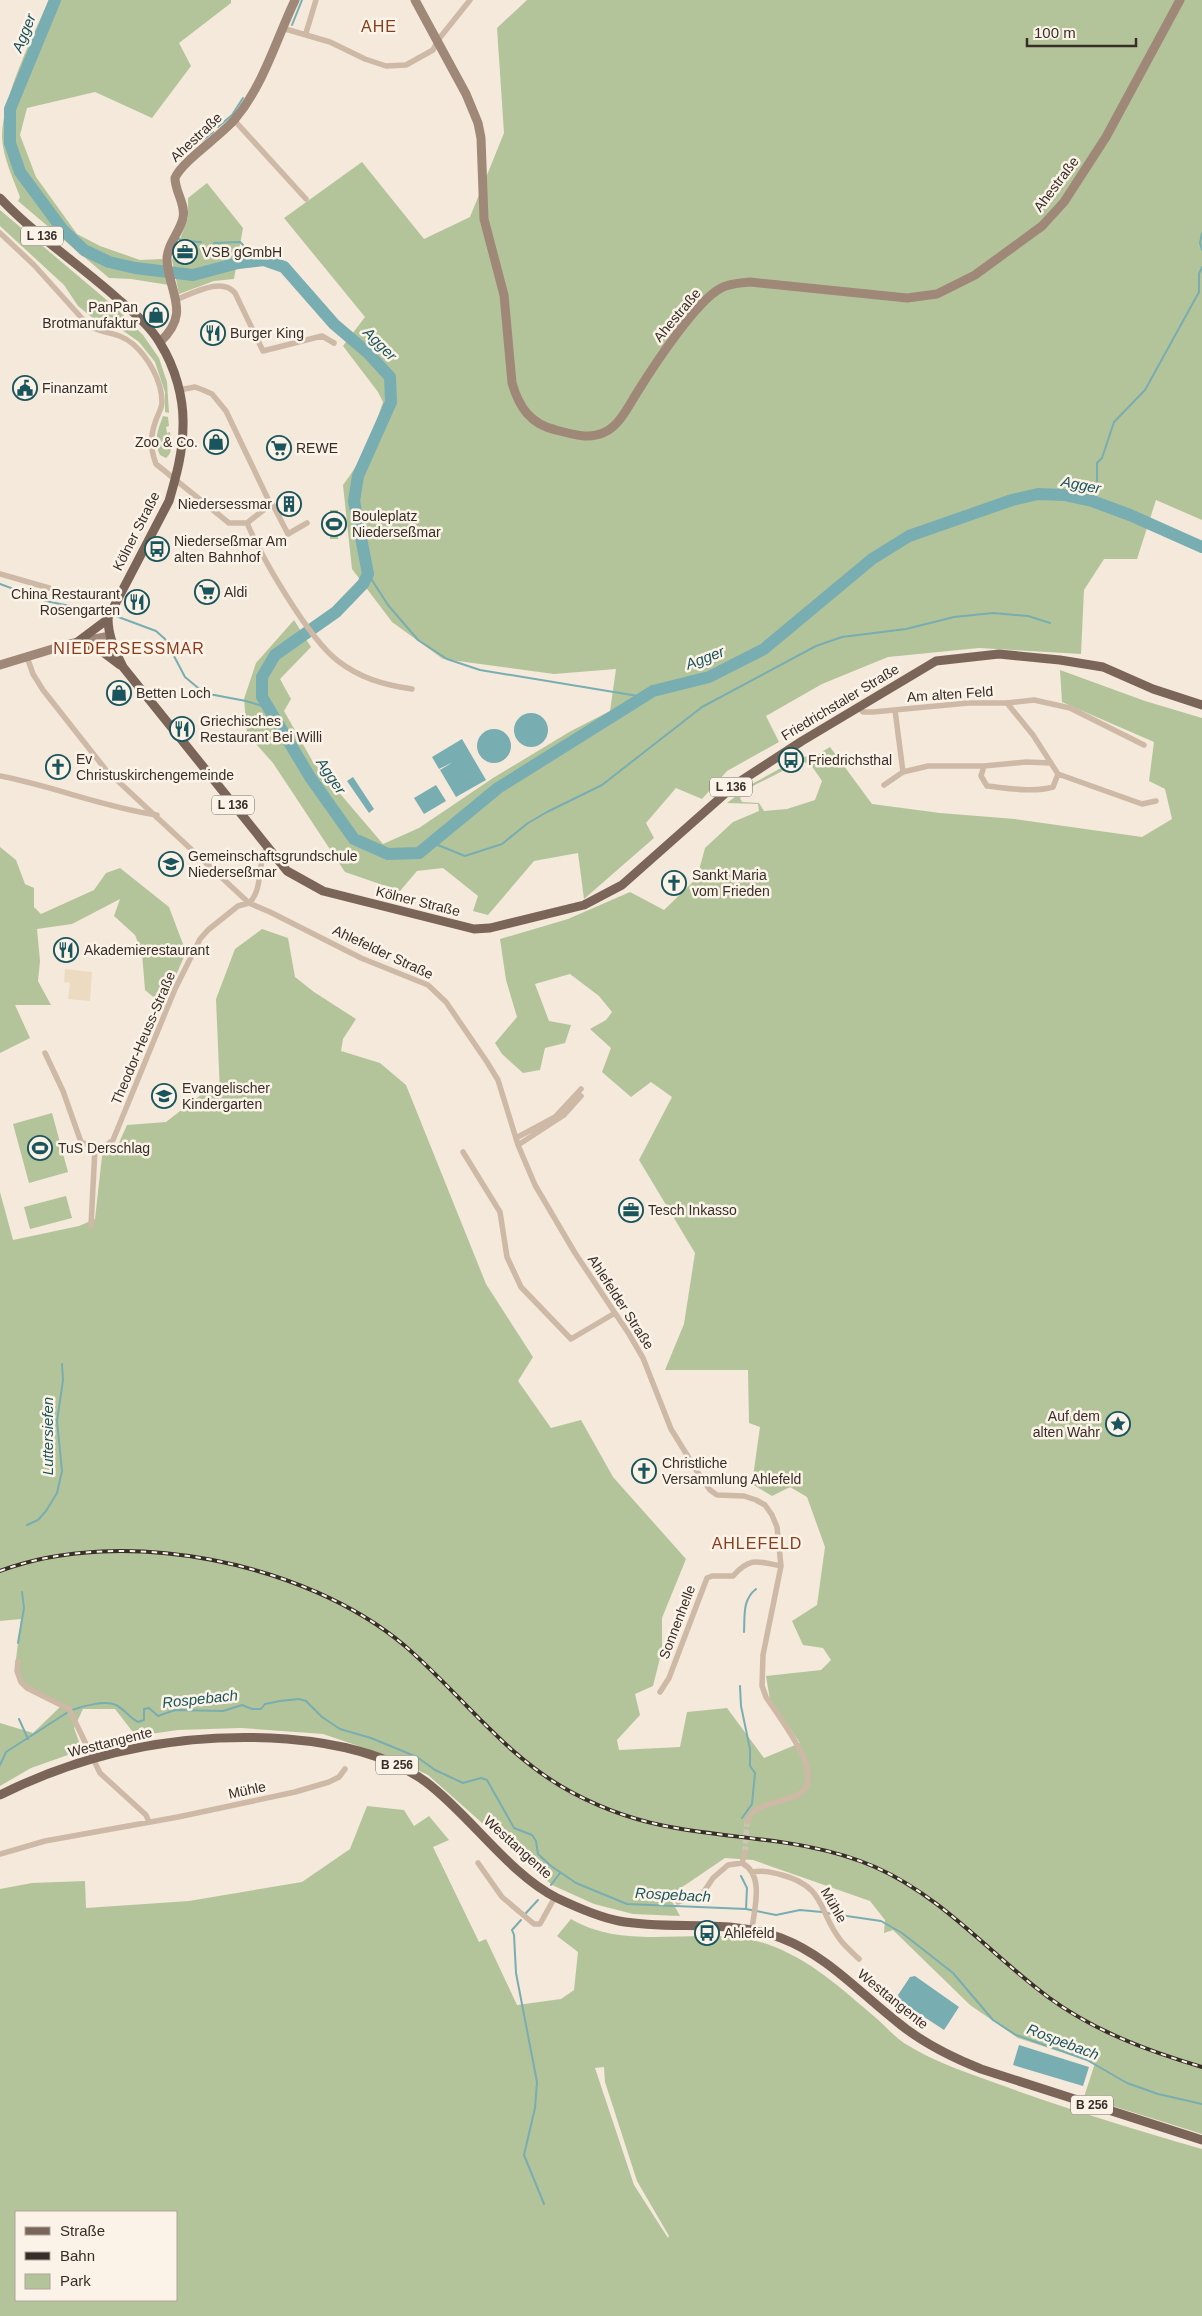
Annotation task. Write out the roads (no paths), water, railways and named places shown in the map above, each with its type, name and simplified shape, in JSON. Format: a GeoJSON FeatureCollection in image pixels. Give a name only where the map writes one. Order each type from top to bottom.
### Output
{"type":"FeatureCollection","features":[{"type":"Feature","properties":{"kind":"main road","name":"Ahestraße"},"geometry":{"type":"LineString","coordinates":[[160,342],[174,328],[176,318],[176,300],[167,261],[168,254],[183,219],[184,210],[175,184],[177,173],[234,120],[251,97],[266,70],[295,0]]}},
{"type":"Feature","properties":{"kind":"main road","name":"Ahestraße"},"geometry":{"type":"LineString","coordinates":[[415,0],[466,94],[478,123],[481,138],[484,219],[504,295],[512,383],[515,396],[520,408],[533,419],[552,429],[589,436],[605,432],[620,420],[656,361],[704,302],[719,289],[733,283],[750,282],[907,298],[937,294],[975,275],[1014,248],[1042,226],[1064,202],[1106,137],[1180,0]]}},
{"type":"Feature","properties":{"kind":"main road","name":"Kölner Straße"},"geometry":{"type":"LineString","coordinates":[[0,198],[132,311],[160,342],[171,364],[179,390],[183,426],[175,480],[169,501],[109,616],[110,636],[123,667],[287,872],[324,891],[474,929],[490,928],[534,917]]}},
{"type":"Feature","properties":{"kind":"main road"},"geometry":{"type":"LineString","coordinates":[[76,642],[109,616]]}},
{"type":"Feature","properties":{"kind":"main road"},"geometry":{"type":"LineString","coordinates":[[0,665],[76,642],[110,636]]}},
{"type":"Feature","properties":{"kind":"main road"},"geometry":{"type":"LineString","coordinates":[[76,642],[100,650],[123,667]]}},
{"type":"Feature","properties":{"kind":"main road","name":"Friedrichstaler Straße"},"geometry":{"type":"LineString","coordinates":[[534,917],[584,905],[622,885],[729,789],[796,744],[860,708],[936,661],[999,654],[1060,660],[1103,667],[1153,689],[1202,705]]}},
{"type":"Feature","properties":{"kind":"main road","name":"Westtangente"},"geometry":{"type":"LineString","coordinates":[[0,1795],[54,1771],[93,1758],[154,1744],[194,1739],[248,1736],[322,1742],[349,1748],[393,1764],[425,1782],[454,1806],[524,1874],[555,1897],[617,1921],[721,1925],[752,1929],[784,1939],[805,1949],[840,1973],[898,2024],[950,2056],[982,2069],[1202,2140]]}},
{"type":"Feature","properties":{"kind":"street"},"geometry":{"type":"LineString","coordinates":[[306,33],[316,0]]}},
{"type":"Feature","properties":{"kind":"street"},"geometry":{"type":"LineString","coordinates":[[282,28],[306,33],[365,59],[386,66],[406,65],[423,58],[433,50],[438,40],[470,0]]}},
{"type":"Feature","properties":{"kind":"street","name":"Ahestraße"},"geometry":{"type":"LineString","coordinates":[[234,120],[306,199]]}},
{"type":"Feature","properties":{"kind":"street"},"geometry":{"type":"LineString","coordinates":[[0,233],[34,264],[88,325],[92,328],[122,336],[133,344],[151,365],[162,402],[151,442],[156,464],[229,523],[247,524],[266,508],[268,502],[267,493],[226,411],[212,394],[195,387],[179,390]]}},
{"type":"Feature","properties":{"kind":"street"},"geometry":{"type":"LineString","coordinates":[[176,300],[214,286],[231,287],[262,351],[322,336],[334,343]]}},
{"type":"Feature","properties":{"kind":"street"},"geometry":{"type":"LineString","coordinates":[[268,502],[273,505],[288,534],[307,524]]}},
{"type":"Feature","properties":{"kind":"street"},"geometry":{"type":"LineString","coordinates":[[247,524],[281,585],[303,619],[339,662],[369,680],[385,685],[412,689]]}},
{"type":"Feature","properties":{"kind":"street"},"geometry":{"type":"LineString","coordinates":[[0,574],[49,588]]}},
{"type":"Feature","properties":{"kind":"street"},"geometry":{"type":"LineString","coordinates":[[27,657],[33,674],[43,690],[106,770],[157,815],[249,903],[257,896],[262,860],[267,847]]}},
{"type":"Feature","properties":{"kind":"street","name":"Am alten Feld"},"geometry":{"type":"LineString","coordinates":[[860,708],[863,712],[968,703],[1007,703],[1034,700],[1070,708],[1144,745]]}},
{"type":"Feature","properties":{"kind":"street","name":"Am alten Feld"},"geometry":{"type":"LineString","coordinates":[[1007,703],[1033,735],[1058,774]]}},
{"type":"Feature","properties":{"kind":"street","name":"Am alten Feld"},"geometry":{"type":"LineString","coordinates":[[895,710],[903,772]]}},
{"type":"Feature","properties":{"kind":"street"},"geometry":{"type":"LineString","coordinates":[[884,786],[903,772],[928,766],[984,766],[1026,762],[1051,763]]}},
{"type":"Feature","properties":{"kind":"street"},"geometry":{"type":"LineString","coordinates":[[984,766],[981,776],[987,786],[1044,790],[1053,787],[1058,774],[1142,804],[1156,801]]}},
{"type":"Feature","properties":{"kind":"street"},"geometry":{"type":"LineString","coordinates":[[0,776],[28,782],[95,803],[157,815]]}},
{"type":"Feature","properties":{"kind":"street","name":"Ahlefelder Straße"},"geometry":{"type":"LineString","coordinates":[[249,903],[361,958],[420,980],[446,1002],[498,1080],[518,1146],[536,1185],[556,1221],[650,1370],[660,1405],[671,1429],[710,1490],[718,1495],[744,1496],[756,1500],[765,1505],[772,1515],[777,1527],[781,1566],[764,1640],[762,1686],[766,1697],[803,1756],[807,1772],[807,1782],[803,1792],[793,1798],[759,1807],[749,1816],[747,1822]]}},
{"type":"Feature","properties":{"kind":"street","name":"Theodor-Heuss-Straße"},"geometry":{"type":"LineString","coordinates":[[96,1148],[107,1146],[118,1133],[172,997],[200,940],[230,911],[238,906],[249,903]]}},
{"type":"Feature","properties":{"kind":"street"},"geometry":{"type":"LineString","coordinates":[[45,1053],[63,1091],[78,1136],[84,1144],[96,1148],[90,1226]]}},
{"type":"Feature","properties":{"kind":"street"},"geometry":{"type":"LineString","coordinates":[[516,1138],[555,1117],[580,1088]]}},
{"type":"Feature","properties":{"kind":"street"},"geometry":{"type":"LineString","coordinates":[[518,1146],[564,1115],[581,1096]]}},
{"type":"Feature","properties":{"kind":"street"},"geometry":{"type":"LineString","coordinates":[[463,1152],[500,1212],[507,1257],[521,1287],[571,1339],[615,1313]]}},
{"type":"Feature","properties":{"kind":"street"},"geometry":{"type":"LineString","coordinates":[[85,1201],[91,1194]]}},
{"type":"Feature","properties":{"kind":"street","name":"Sonnenhelle"},"geometry":{"type":"LineString","coordinates":[[660,1692],[669,1678],[707,1578],[712,1576],[732,1576],[743,1565],[751,1561],[781,1566]]}},
{"type":"Feature","properties":{"kind":"street"},"geometry":{"type":"LineString","coordinates":[[18,1661],[19,1676],[27,1688],[68,1709],[100,1773],[146,1815],[149,1822]]}},
{"type":"Feature","properties":{"kind":"street","name":"Mühle"},"geometry":{"type":"LineString","coordinates":[[0,1854],[45,1841],[295,1792],[329,1782],[339,1777],[345,1770]]}},
{"type":"Feature","properties":{"kind":"street"},"geometry":{"type":"LineString","coordinates":[[742,1863],[746,1852]]}},
{"type":"Feature","properties":{"kind":"street"},"geometry":{"type":"LineString","coordinates":[[478,1863],[502,1897],[534,1924],[540,1924],[555,1897]]}},
{"type":"Feature","properties":{"kind":"street"},"geometry":{"type":"LineString","coordinates":[[742,1863],[752,1872],[756,1884],[756,1901],[752,1929]]}},
{"type":"Feature","properties":{"kind":"street"},"geometry":{"type":"LineString","coordinates":[[678,1902],[703,1894],[713,1878],[728,1865],[742,1863]]}},
{"type":"Feature","properties":{"kind":"street","name":"Mühle"},"geometry":{"type":"LineString","coordinates":[[752,1872],[762,1870],[806,1883],[819,1899],[827,1919],[842,1942],[858,1959]]}},
{"type":"Feature","properties":{"kind":"water"},"geometry":{"type":"Polygon","coordinates":[[[531,713],[538,714],[543,718],[547,723],[547,737],[543,742],[538,746],[531,747],[524,746],[519,742],[515,737],[514,730],[515,723],[519,718],[524,714],[531,713]]]}},
{"type":"Feature","properties":{"kind":"water"},"geometry":{"type":"Polygon","coordinates":[[[494,729],[501,730],[506,734],[510,739],[510,753],[506,758],[501,762],[494,763],[487,762],[482,758],[478,753],[477,746],[478,739],[482,734],[487,730],[494,729]]]}},
{"type":"Feature","properties":{"kind":"water"},"geometry":{"type":"Polygon","coordinates":[[[462,739],[486,780],[456,797],[440,770],[453,762],[439,769],[432,757],[462,739]]]}},
{"type":"Feature","properties":{"kind":"water"},"geometry":{"type":"Polygon","coordinates":[[[353,777],[374,809],[369,813],[347,781],[353,777]]]}},
{"type":"Feature","properties":{"kind":"water"},"geometry":{"type":"Polygon","coordinates":[[[436,785],[446,801],[424,814],[414,798],[436,785]]]}},
{"type":"Feature","properties":{"kind":"water"},"geometry":{"type":"Polygon","coordinates":[[[915,1976],[959,2007],[944,2030],[900,2001],[898,1995],[910,1977],[915,1976]]]}},
{"type":"Feature","properties":{"kind":"water"},"geometry":{"type":"Polygon","coordinates":[[[1019,2045],[1089,2067],[1083,2086],[1013,2065],[1019,2045]]]}},
{"type":"Feature","properties":{"kind":"waterway","name":"Agger"},"geometry":{"type":"LineString","coordinates":[[55,0],[10,109],[10,143],[20,172],[62,229],[84,250],[109,262],[135,268],[193,275],[238,263],[264,260],[284,267],[334,324],[368,353],[390,377],[391,402],[358,476],[354,501],[368,574],[363,584],[336,612],[275,655],[262,677],[262,697],[310,777],[354,839],[388,854],[419,853],[498,788],[653,691],[709,677],[764,649],[872,559],[909,536],[1012,500],[1038,494],[1064,495],[1092,501],[1130,515],[1202,547]]}},
{"type":"Feature","properties":{"kind":"waterway"},"geometry":{"type":"LineString","coordinates":[[292,25],[302,0]]}},
{"type":"Feature","properties":{"kind":"waterway"},"geometry":{"type":"LineString","coordinates":[[218,127],[232,115],[243,98]]}},
{"type":"Feature","properties":{"kind":"waterway"},"geometry":{"type":"LineString","coordinates":[[202,141],[213,132]]}},
{"type":"Feature","properties":{"kind":"waterway"},"geometry":{"type":"LineString","coordinates":[[1202,233],[1200,243],[1202,250]]}},
{"type":"Feature","properties":{"kind":"waterway"},"geometry":{"type":"LineString","coordinates":[[178,238],[181,241],[201,242]]}},
{"type":"Feature","properties":{"kind":"waterway"},"geometry":{"type":"LineString","coordinates":[[214,243],[240,242],[246,248],[252,262]]}},
{"type":"Feature","properties":{"kind":"waterway"},"geometry":{"type":"LineString","coordinates":[[1097,481],[1097,463],[1102,458],[1114,422],[1145,390],[1199,292],[1199,274],[1202,267]]}},
{"type":"Feature","properties":{"kind":"waterway"},"geometry":{"type":"LineString","coordinates":[[368,574],[388,605],[418,640],[447,659],[480,670],[644,697]]}},
{"type":"Feature","properties":{"kind":"waterway"},"geometry":{"type":"LineString","coordinates":[[0,584],[46,601],[108,614]]}},
{"type":"Feature","properties":{"kind":"waterway"},"geometry":{"type":"LineString","coordinates":[[433,843],[465,856],[502,844],[528,823],[602,785],[702,707],[816,646],[842,637],[906,629],[954,617],[993,613],[1028,616],[1050,623]]}},
{"type":"Feature","properties":{"kind":"waterway"},"geometry":{"type":"LineString","coordinates":[[113,615],[156,631],[165,639],[185,677],[197,687],[209,694],[246,701],[269,708]]}},
{"type":"Feature","properties":{"kind":"waterway","name":"Luttersiefen"},"geometry":{"type":"LineString","coordinates":[[27,1525],[38,1520],[46,1511],[57,1493],[62,1471],[57,1421],[63,1380],[62,1364]]}},
{"type":"Feature","properties":{"kind":"waterway"},"geometry":{"type":"LineString","coordinates":[[744,1632],[746,1603],[756,1589]]}},
{"type":"Feature","properties":{"kind":"waterway","name":"Luttersiefen"},"geometry":{"type":"LineString","coordinates":[[18,1643],[24,1608],[22,1592]]}},
{"type":"Feature","properties":{"kind":"waterway"},"geometry":{"type":"LineString","coordinates":[[740,1686],[741,1706],[750,1749],[750,1766],[755,1773],[752,1804],[742,1818]]}},
{"type":"Feature","properties":{"kind":"waterway","name":"Rospebach"},"geometry":{"type":"LineString","coordinates":[[72,1710],[106,1703],[116,1705],[138,1722],[144,1720],[144,1709],[149,1708],[158,1716],[175,1710],[223,1711],[242,1705],[252,1709],[261,1709],[265,1704],[299,1699],[306,1701],[322,1717],[340,1729],[371,1738],[417,1757],[435,1770],[463,1783],[481,1778],[487,1780],[514,1828],[532,1835],[536,1841],[538,1854],[551,1866],[576,1883],[627,1904],[746,1909],[776,1915],[800,1910],[822,1912]]}},
{"type":"Feature","properties":{"kind":"waterway","name":"Rospebach"},"geometry":{"type":"LineString","coordinates":[[0,1765],[6,1752],[68,1712]]}},
{"type":"Feature","properties":{"kind":"waterway","name":"Luttersiefen"},"geometry":{"type":"LineString","coordinates":[[19,1719],[28,1739]]}},
{"type":"Feature","properties":{"kind":"waterway"},"geometry":{"type":"LineString","coordinates":[[551,1885],[560,1873]]}},
{"type":"Feature","properties":{"kind":"waterway"},"geometry":{"type":"LineString","coordinates":[[741,1876],[747,1888],[746,1909]]}},
{"type":"Feature","properties":{"kind":"waterway"},"geometry":{"type":"LineString","coordinates":[[526,1913],[538,1900]]}},
{"type":"Feature","properties":{"kind":"waterway","name":"Rospebach"},"geometry":{"type":"LineString","coordinates":[[826,1913],[881,1921],[902,1933],[953,1973],[993,2020],[1016,2035],[1087,2060],[1127,2083],[1158,2094],[1202,2104]]}},
{"type":"Feature","properties":{"kind":"waterway"},"geometry":{"type":"LineString","coordinates":[[521,1920],[512,1930],[514,1935],[516,1973],[537,2082],[535,2108],[524,2155],[544,2204]]}},
{"type":"Feature","properties":{"kind":"tunnel"},"geometry":{"type":"LineString","coordinates":[[745,1852],[747,1822]]}},
{"type":"Feature","properties":{"kind":"railway"},"geometry":{"type":"LineString","coordinates":[[0,1571],[48,1558],[101,1552],[156,1552],[211,1560],[266,1573],[317,1592],[364,1617],[405,1646],[505,1744],[526,1762],[573,1793],[610,1810],[636,1819],[676,1828],[802,1846],[851,1858],[875,1867],[900,1879],[923,1894],[1048,1997],[1066,2009],[1122,2039],[1202,2067]]}},
{"type":"Feature","properties":{"kind":"place","name":"VSB gGmbH"},"geometry":{"type":"Point","coordinates":[185,252]}},
{"type":"Feature","properties":{"kind":"place","name":"PanPan Brotmanufaktur"},"geometry":{"type":"Point","coordinates":[156,315]}},
{"type":"Feature","properties":{"kind":"place","name":"Burger King"},"geometry":{"type":"Point","coordinates":[213,333]}},
{"type":"Feature","properties":{"kind":"place","name":"Finanzamt"},"geometry":{"type":"Point","coordinates":[25,388]}},
{"type":"Feature","properties":{"kind":"place","name":"Zoo & Co."},"geometry":{"type":"Point","coordinates":[216,442]}},
{"type":"Feature","properties":{"kind":"place","name":"REWE"},"geometry":{"type":"Point","coordinates":[279,448]}},
{"type":"Feature","properties":{"kind":"place","name":"Niedersessmar"},"geometry":{"type":"Point","coordinates":[289,504]}},
{"type":"Feature","properties":{"kind":"place","name":"Bouleplatz Niederseßmar"},"geometry":{"type":"Point","coordinates":[334,524]}},
{"type":"Feature","properties":{"kind":"place","name":"Niederseßmar Am alten Bahnhof"},"geometry":{"type":"Point","coordinates":[157,549]}},
{"type":"Feature","properties":{"kind":"place","name":"Aldi"},"geometry":{"type":"Point","coordinates":[207,592]}},
{"type":"Feature","properties":{"kind":"place","name":"China Restaurant Rosengarten"},"geometry":{"type":"Point","coordinates":[137,602]}},
{"type":"Feature","properties":{"kind":"place","name":"Betten Loch"},"geometry":{"type":"Point","coordinates":[119,693]}},
{"type":"Feature","properties":{"kind":"place","name":"Griechisches Restaurant Bei Willi"},"geometry":{"type":"Point","coordinates":[182,729]}},
{"type":"Feature","properties":{"kind":"place","name":"Friedrichsthal"},"geometry":{"type":"Point","coordinates":[791,760]}},
{"type":"Feature","properties":{"kind":"place","name":"Ev Christuskirchengemeinde"},"geometry":{"type":"Point","coordinates":[58,767]}},
{"type":"Feature","properties":{"kind":"place","name":"Gemeinschaftsgrundschule Niederseßmar"},"geometry":{"type":"Point","coordinates":[171,864]}},
{"type":"Feature","properties":{"kind":"place","name":"Sankt Maria vom Frieden"},"geometry":{"type":"Point","coordinates":[674,883]}},
{"type":"Feature","properties":{"kind":"place","name":"Akademierestaurant"},"geometry":{"type":"Point","coordinates":[66,950]}},
{"type":"Feature","properties":{"kind":"place","name":"Evangelischer Kindergarten"},"geometry":{"type":"Point","coordinates":[164,1096]}},
{"type":"Feature","properties":{"kind":"place","name":"TuS Derschlag"},"geometry":{"type":"Point","coordinates":[40,1148]}},
{"type":"Feature","properties":{"kind":"place","name":"Tesch Inkasso"},"geometry":{"type":"Point","coordinates":[631,1210]}},
{"type":"Feature","properties":{"kind":"place","name":"Auf dem alten Wahr"},"geometry":{"type":"Point","coordinates":[1118,1424]}},
{"type":"Feature","properties":{"kind":"place","name":"Christliche Versammlung Ahlefeld"},"geometry":{"type":"Point","coordinates":[644,1471]}},
{"type":"Feature","properties":{"kind":"place","name":"Ahlefeld"},"geometry":{"type":"Point","coordinates":[707,1933]}},
{"type":"Feature","properties":{"kind":"district","name":"AHE"},"geometry":{"type":"Point","coordinates":[379,26]}},
{"type":"Feature","properties":{"kind":"district","name":"NIEDERSESSMAR"},"geometry":{"type":"Point","coordinates":[129,648]}},
{"type":"Feature","properties":{"kind":"district","name":"AHLEFELD"},"geometry":{"type":"Point","coordinates":[757,1543]}}]}
